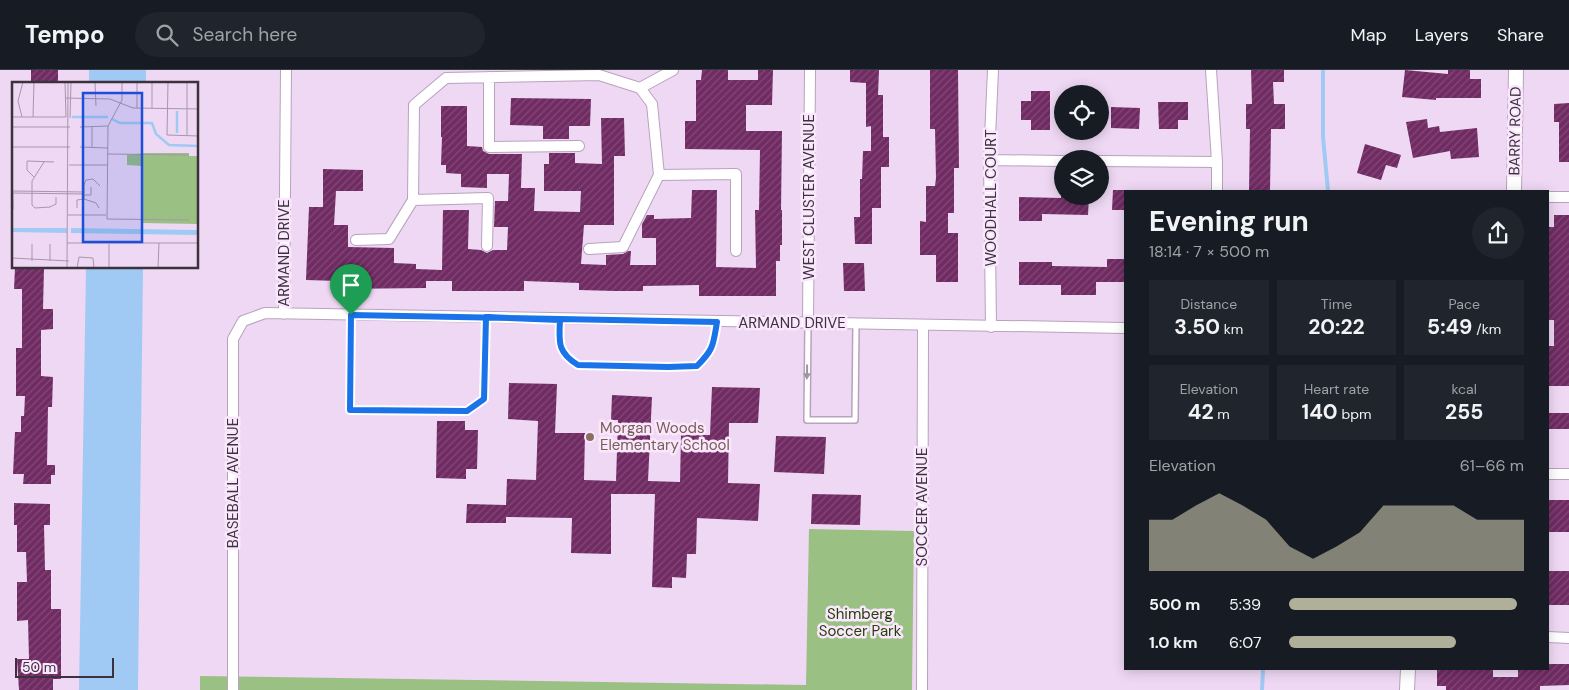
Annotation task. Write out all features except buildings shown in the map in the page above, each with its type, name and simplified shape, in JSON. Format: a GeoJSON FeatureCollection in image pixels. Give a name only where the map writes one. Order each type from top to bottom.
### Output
{"type":"FeatureCollection","features":[{"type":"Feature","properties":{"kind":"street","name":"ARMAND DRIVE"},"geometry":{"type":"LineString","coordinates":[[286,70],[284,314],[1124,328]]}},
{"type":"Feature","properties":{"kind":"street"},"geometry":{"type":"LineString","coordinates":[[640,88],[673,70]]}},
{"type":"Feature","properties":{"kind":"street","name":"WEST CLUSTER AVENUE"},"geometry":{"type":"LineString","coordinates":[[808,323],[810,70]]}},
{"type":"Feature","properties":{"kind":"street","name":"WOODHALL COURT"},"geometry":{"type":"LineString","coordinates":[[991,327],[989,160],[993,70]]}},
{"type":"Feature","properties":{"kind":"street"},"geometry":{"type":"LineString","coordinates":[[1211,70],[1217,190]]}},
{"type":"Feature","properties":{"kind":"street","name":"BARRY ROAD"},"geometry":{"type":"LineString","coordinates":[[1514,190],[1516,70]]}},
{"type":"Feature","properties":{"kind":"street"},"geometry":{"type":"LineString","coordinates":[[356,240],[389,239],[413,200],[414,105],[446,74],[489,77],[528,73],[599,72],[640,88],[652,104],[659,175],[623,247],[589,248]]}},
{"type":"Feature","properties":{"kind":"street"},"geometry":{"type":"LineString","coordinates":[[489,77],[489,147],[579,146]]}},
{"type":"Feature","properties":{"kind":"street"},"geometry":{"type":"LineString","coordinates":[[989,160],[1054,161]]}},
{"type":"Feature","properties":{"kind":"street"},"geometry":{"type":"LineString","coordinates":[[1109,161],[1217,162]]}},
{"type":"Feature","properties":{"kind":"street"},"geometry":{"type":"LineString","coordinates":[[659,175],[736,174],[736,251]]}},
{"type":"Feature","properties":{"kind":"street"},"geometry":{"type":"LineString","coordinates":[[1549,197],[1569,197]]}},
{"type":"Feature","properties":{"kind":"street"},"geometry":{"type":"LineString","coordinates":[[413,200],[488,198],[487,246]]}},
{"type":"Feature","properties":{"kind":"street","name":"BASEBALL AVENUE"},"geometry":{"type":"LineString","coordinates":[[233,690],[233,339],[243,322],[266,313],[284,314]]}},
{"type":"Feature","properties":{"kind":"street","name":"SOCCER AVENUE"},"geometry":{"type":"LineString","coordinates":[[922,690],[923,325]]}},
{"type":"Feature","properties":{"kind":"street"},"geometry":{"type":"LineString","coordinates":[[1549,474],[1569,474]]}},
{"type":"Feature","properties":{"kind":"street"},"geometry":{"type":"LineString","coordinates":[[1549,637],[1569,638]]}},
{"type":"Feature","properties":{"kind":"street"},"geometry":{"type":"LineString","coordinates":[[1407,690],[1408,670]]}},
{"type":"Feature","properties":{"kind":"lane"},"geometry":{"type":"LineString","coordinates":[[351,315],[350,410],[467,411],[484,399],[486,317]]}},
{"type":"Feature","properties":{"kind":"lane"},"geometry":{"type":"LineString","coordinates":[[560,320],[559,346],[566,358],[578,365],[668,367],[697,366],[713,347],[717,322]]}},
{"type":"Feature","properties":{"kind":"lane"},"geometry":{"type":"LineString","coordinates":[[808,323],[807,420],[855,420],[856,323]]}},
{"type":"Feature","properties":{"kind":"green space","name":"Shimberg Soccer Park"},"geometry":{"type":"Polygon","coordinates":[[[809,529],[914,531],[912,690],[200,690],[200,676],[806,685],[809,529]]]}},
{"type":"Feature","properties":{"kind":"water"},"geometry":{"type":"Polygon","coordinates":[[[89,70],[146,70],[146,82],[89,82],[89,70]]]}},
{"type":"Feature","properties":{"kind":"water"},"geometry":{"type":"Polygon","coordinates":[[[86,269],[143,269],[138,690],[79,690],[86,269]]]}},
{"type":"Feature","properties":{"kind":"waterway"},"geometry":{"type":"LineString","coordinates":[[1323,70],[1323,137],[1328,190]]}},
{"type":"Feature","properties":{"kind":"waterway"},"geometry":{"type":"LineString","coordinates":[[1262,690],[1263,670]]}},
{"type":"Feature","properties":{"kind":"place","name":"Morgan Woods Elementary School"},"geometry":{"type":"Point","coordinates":[590,437]}},
{"type":"Feature","properties":{"kind":"route"},"geometry":{"type":"LineString","coordinates":[[351,315],[350,410],[467,411],[484,399],[486,317],[560,320],[559,346],[566,358],[578,365],[668,367],[697,366],[713,347],[717,322],[560,320],[486,317],[351,315]]}}]}
